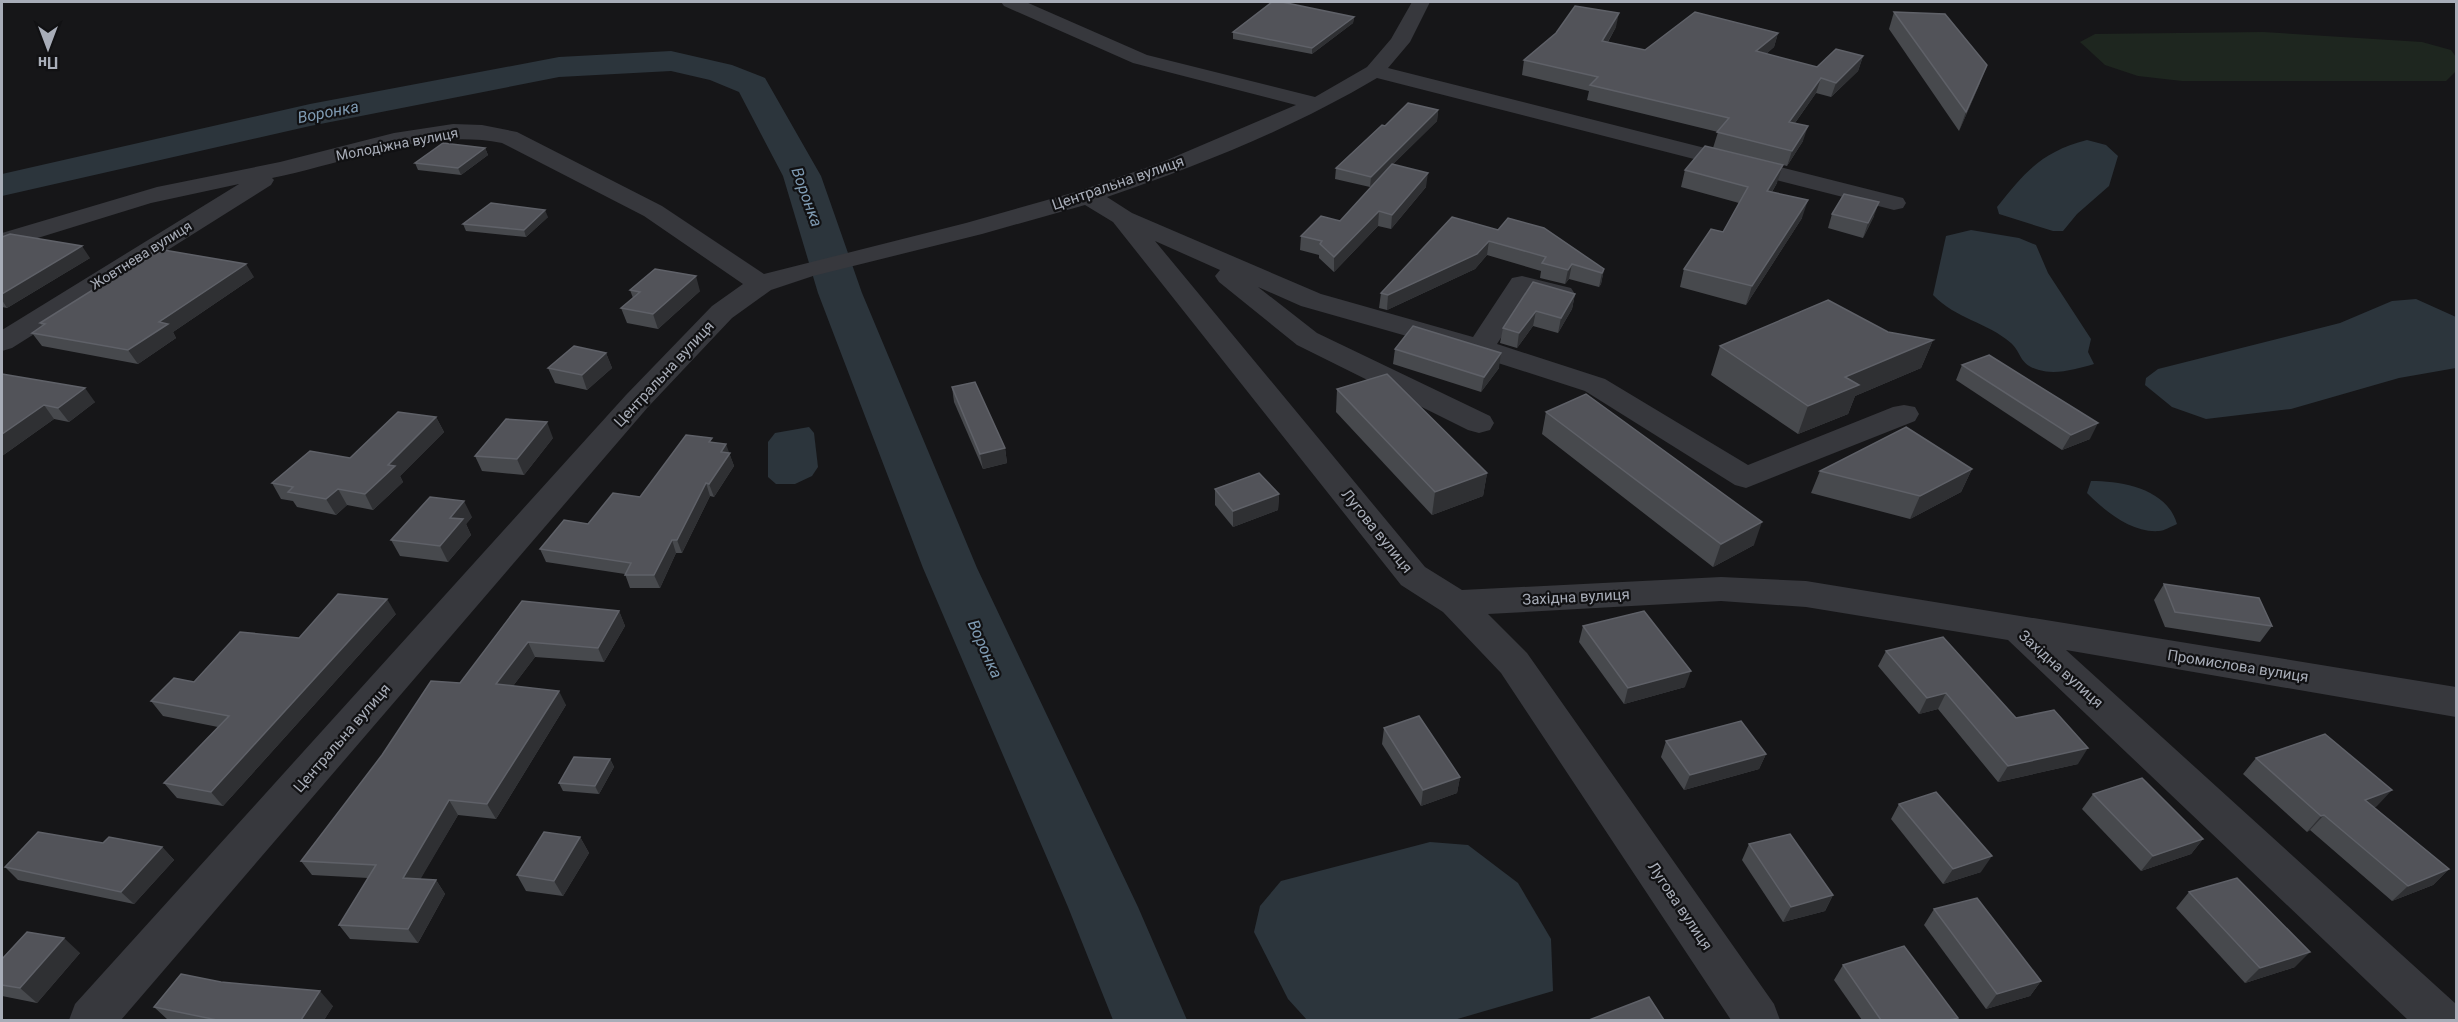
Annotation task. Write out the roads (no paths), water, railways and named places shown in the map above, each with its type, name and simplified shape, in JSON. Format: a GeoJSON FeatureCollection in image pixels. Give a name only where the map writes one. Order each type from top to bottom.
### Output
{"type":"FeatureCollection","features":[{"type":"Feature","properties":{"kind":"street"},"geometry":{"type":"LineString","coordinates":[[1011,2],[1140,59],[1318,104]]}},
{"type":"Feature","properties":{"kind":"street","name":"Центральна вулиця"},"geometry":{"type":"LineString","coordinates":[[92,1020],[637,401],[722,312],[761,284],[804,270],[973,229],[1088,196],[1168,168],[1318,104],[1374,71],[1400,42],[1419,4]]}},
{"type":"Feature","properties":{"kind":"street"},"geometry":{"type":"LineString","coordinates":[[1374,71],[1894,203]]}},
{"type":"Feature","properties":{"kind":"street","name":"Молодіжна вулиця"},"geometry":{"type":"LineString","coordinates":[[2,241],[109,207],[191,186],[280,169],[396,141],[464,130],[491,132],[509,137],[653,211],[761,284]]}},
{"type":"Feature","properties":{"kind":"street","name":"Жовтнева вулиця"},"geometry":{"type":"LineString","coordinates":[[2,342],[280,169]]}},
{"type":"Feature","properties":{"kind":"street","name":"Лугова вулиця"},"geometry":{"type":"LineString","coordinates":[[1088,196],[1122,217],[1413,576],[1456,603],[1514,663],[1757,1020]]}},
{"type":"Feature","properties":{"kind":"street"},"geometry":{"type":"LineString","coordinates":[[1122,217],[1311,300],[1480,348],[1595,385],[1746,478],[1904,414]]}},
{"type":"Feature","properties":{"kind":"street"},"geometry":{"type":"LineString","coordinates":[[1192,248],[1307,339],[1479,423]]}},
{"type":"Feature","properties":{"kind":"street"},"geometry":{"type":"LineString","coordinates":[[1480,348],[1522,284],[1561,294]]}},
{"type":"Feature","properties":{"kind":"street","name":"Західна вулиця"},"geometry":{"type":"LineString","coordinates":[[1456,603],[1721,589],[1806,594],[2019,629],[2440,1020]]}},
{"type":"Feature","properties":{"kind":"street","name":"Промислова вулиця"},"geometry":{"type":"LineString","coordinates":[[2019,629],[2457,702]]}},
{"type":"Feature","properties":{"kind":"waterway","name":"Воронка"},"geometry":{"type":"LineString","coordinates":[[2,185],[310,115],[559,67],[671,61],[720,72],[753,85],[802,176],[840,293],[950,568],[1103,907],[1150,1020]]}}]}
